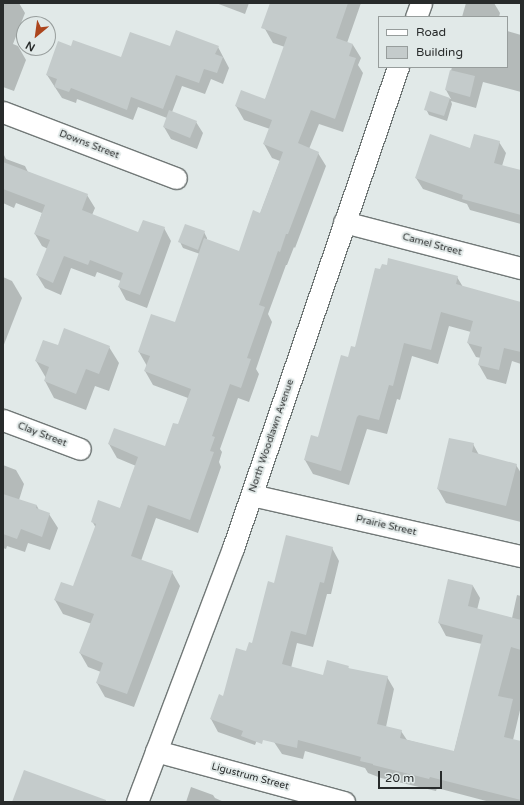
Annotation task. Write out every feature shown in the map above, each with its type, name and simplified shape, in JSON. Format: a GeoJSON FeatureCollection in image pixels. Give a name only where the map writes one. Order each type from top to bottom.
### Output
{"type":"FeatureCollection","features":[{"type":"Feature","properties":{"kind":"street"},"geometry":{"type":"LineString","coordinates":[[416,16],[421,3]]}},
{"type":"Feature","properties":{"kind":"street","name":"North Woodlawn Avenue"},"geometry":{"type":"LineString","coordinates":[[138,802],[252,495],[398,68]]}},
{"type":"Feature","properties":{"kind":"street","name":"Downs Street"},"geometry":{"type":"LineString","coordinates":[[3,112],[176,178]]}},
{"type":"Feature","properties":{"kind":"street","name":"Camel Street"},"geometry":{"type":"LineString","coordinates":[[344,222],[521,268]]}},
{"type":"Feature","properties":{"kind":"street","name":"Clay Street"},"geometry":{"type":"LineString","coordinates":[[3,420],[80,449]]}},
{"type":"Feature","properties":{"kind":"street","name":"Prairie Street"},"geometry":{"type":"LineString","coordinates":[[252,495],[521,556]]}},
{"type":"Feature","properties":{"kind":"street","name":"Ligustrum Street"},"geometry":{"type":"LineString","coordinates":[[156,751],[344,802]]}},
{"type":"Feature","properties":{"kind":"building"},"geometry":{"type":"Polygon","coordinates":[[[270,3],[348,3],[336,38],[353,44],[349,56],[356,58],[335,119],[311,110],[298,143],[319,152],[288,234],[286,234],[280,252],[278,251],[259,305],[265,307],[247,358],[251,359],[241,388],[230,384],[212,436],[215,437],[210,451],[214,452],[190,520],[148,505],[131,556],[173,571],[127,694],[96,683],[103,663],[79,653],[94,614],[54,600],[61,582],[73,586],[96,524],[91,522],[98,500],[120,508],[138,457],[108,444],[114,428],[165,446],[173,423],[178,424],[191,389],[144,371],[150,356],[138,352],[151,314],[175,322],[204,238],[239,251],[253,210],[260,213],[283,152],[263,144],[272,120],[235,106],[241,90],[265,99],[287,37],[261,28],[270,3]]]}},
{"type":"Feature","properties":{"kind":"building"},"geometry":{"type":"Polygon","coordinates":[[[176,30],[219,46],[215,54],[223,57],[217,73],[204,69],[199,83],[176,75],[163,109],[131,97],[127,110],[71,88],[69,92],[54,87],[57,79],[46,75],[53,56],[56,56],[56,47],[58,41],[71,46],[73,40],[121,57],[130,32],[170,46],[176,30]]]}},
{"type":"Feature","properties":{"kind":"building"},"geometry":{"type":"Polygon","coordinates":[[[450,70],[475,76],[470,97],[445,90],[450,70]]]}},
{"type":"Feature","properties":{"kind":"building"},"geometry":{"type":"Polygon","coordinates":[[[430,91],[450,98],[444,116],[424,110],[430,91]]]}},
{"type":"Feature","properties":{"kind":"building"},"geometry":{"type":"Polygon","coordinates":[[[169,110],[197,121],[190,138],[163,127],[169,110]]]}},
{"type":"Feature","properties":{"kind":"building"},"geometry":{"type":"Polygon","coordinates":[[[430,134],[470,148],[474,134],[500,141],[494,163],[521,170],[521,215],[462,199],[463,195],[415,178],[430,134]]]}},
{"type":"Feature","properties":{"kind":"building"},"geometry":{"type":"Polygon","coordinates":[[[3,162],[88,194],[82,210],[138,232],[143,220],[165,227],[140,295],[118,287],[123,273],[90,260],[88,265],[64,256],[53,283],[36,275],[50,240],[34,234],[45,205],[3,189],[3,162]]]}},
{"type":"Feature","properties":{"kind":"building"},"geometry":{"type":"Polygon","coordinates":[[[185,224],[205,231],[198,250],[178,242],[185,224]]]}},
{"type":"Feature","properties":{"kind":"building"},"geometry":{"type":"Polygon","coordinates":[[[388,258],[458,276],[456,284],[521,302],[521,352],[504,348],[499,370],[478,365],[482,347],[467,343],[473,321],[441,312],[431,350],[404,343],[393,386],[389,385],[379,420],[359,415],[357,417],[341,471],[304,460],[311,435],[318,437],[341,355],[348,357],[351,346],[355,347],[375,268],[380,269],[382,264],[387,265],[388,258]]]}},
{"type":"Feature","properties":{"kind":"building"},"geometry":{"type":"Polygon","coordinates":[[[64,328],[110,346],[99,374],[86,369],[76,394],[44,381],[49,367],[35,361],[43,340],[58,345],[64,328]]]}},
{"type":"Feature","properties":{"kind":"building"},"geometry":{"type":"Polygon","coordinates":[[[449,438],[474,443],[472,452],[517,464],[506,506],[437,489],[449,438]]]}},
{"type":"Feature","properties":{"kind":"building"},"geometry":{"type":"Polygon","coordinates":[[[3,494],[37,505],[36,508],[50,513],[42,537],[21,529],[17,539],[3,534],[3,494]]]}},
{"type":"Feature","properties":{"kind":"building"},"geometry":{"type":"Polygon","coordinates":[[[286,535],[333,547],[324,583],[320,582],[306,635],[291,631],[282,664],[323,675],[327,660],[349,666],[348,668],[388,676],[377,724],[402,730],[400,738],[454,751],[483,635],[438,623],[448,579],[473,585],[468,606],[521,620],[521,650],[511,647],[498,696],[513,699],[504,737],[521,741],[521,800],[430,777],[429,779],[373,765],[360,761],[361,757],[298,740],[297,748],[263,740],[262,744],[241,736],[243,731],[210,719],[219,694],[223,696],[236,648],[246,651],[249,642],[252,643],[268,581],[274,583],[286,535]]]}},
{"type":"Feature","properties":{"kind":"building"},"geometry":{"type":"Polygon","coordinates":[[[24,770],[106,800],[106,802],[12,802],[24,770]]]}}]}
